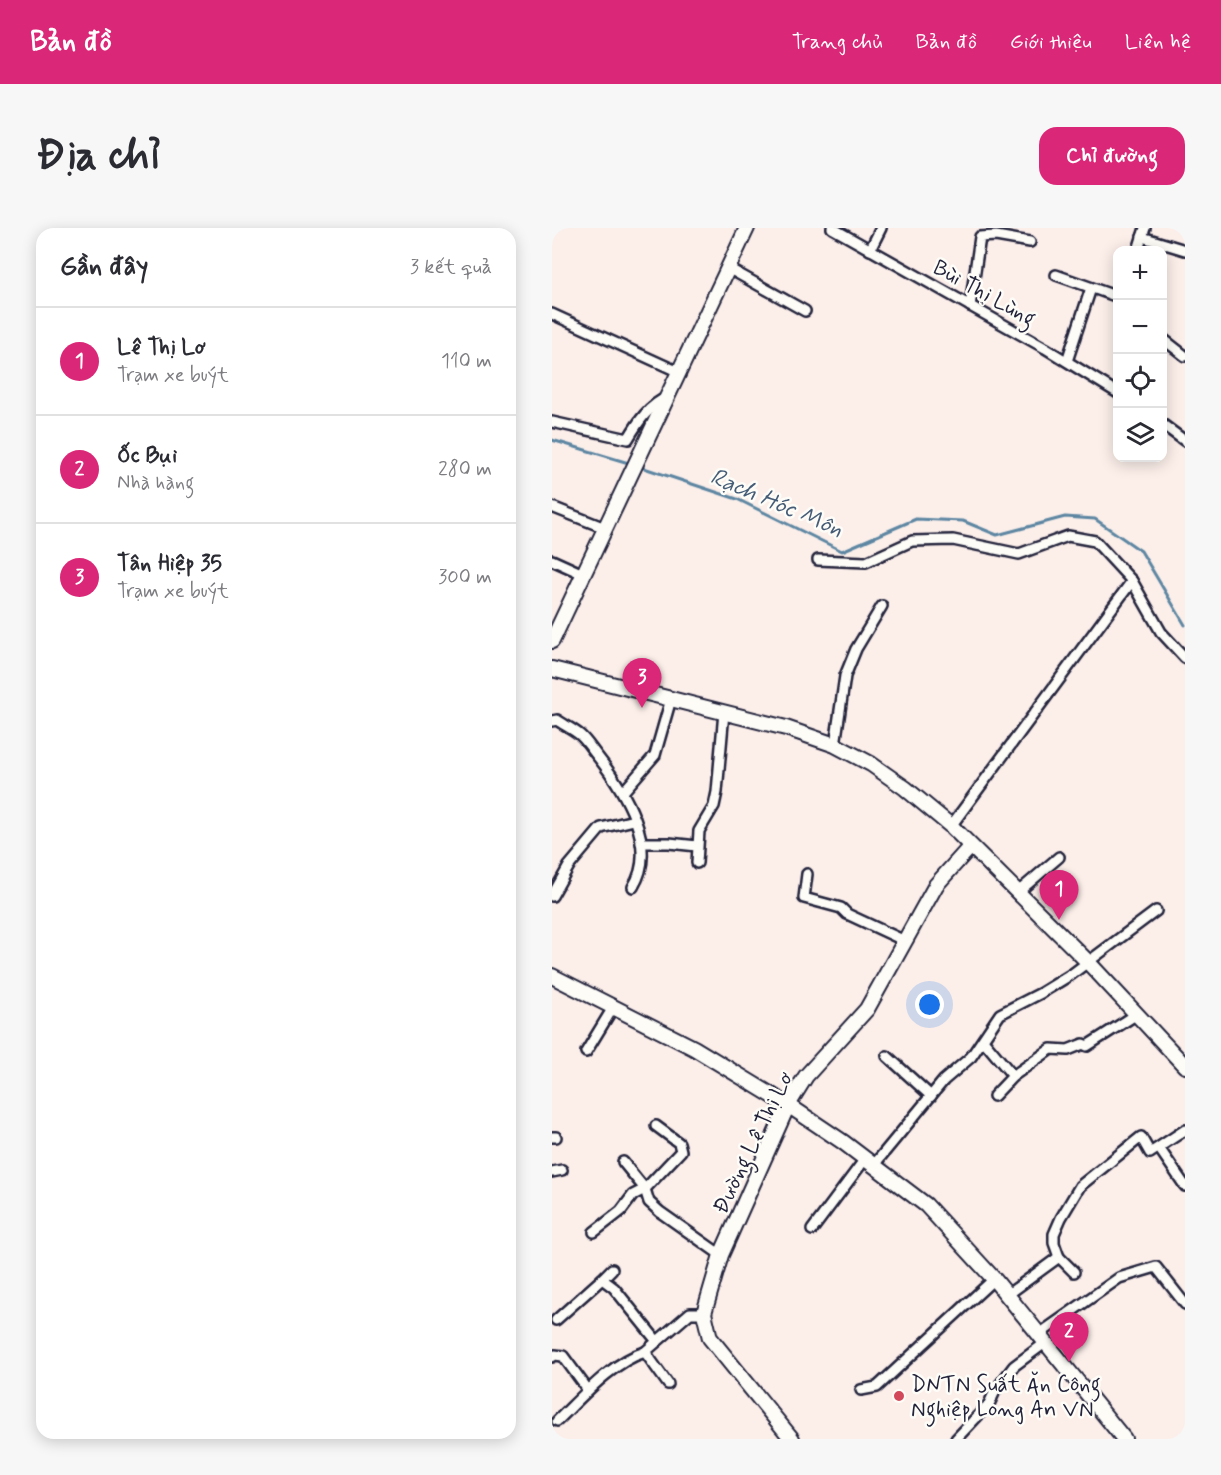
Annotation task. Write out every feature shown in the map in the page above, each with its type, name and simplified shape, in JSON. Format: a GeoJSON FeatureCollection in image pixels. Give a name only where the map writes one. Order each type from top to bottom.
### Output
{"type":"FeatureCollection","features":[{"type":"Feature","properties":{"kind":"street"},"geometry":{"type":"LineString","coordinates":[[552,641],[747,228]]}},
{"type":"Feature","properties":{"kind":"street","name":"Bùi Thị Lùng"},"geometry":{"type":"LineString","coordinates":[[832,228],[1113,390]]}},
{"type":"Feature","properties":{"kind":"street"},"geometry":{"type":"LineString","coordinates":[[870,250],[881,228]]}},
{"type":"Feature","properties":{"kind":"street"},"geometry":{"type":"LineString","coordinates":[[1143,233],[1185,250]]}},
{"type":"Feature","properties":{"kind":"street"},"geometry":{"type":"LineString","coordinates":[[970,306],[980,237],[996,236],[1030,242]]}},
{"type":"Feature","properties":{"kind":"street"},"geometry":{"type":"LineString","coordinates":[[728,268],[805,311]]}},
{"type":"Feature","properties":{"kind":"street"},"geometry":{"type":"LineString","coordinates":[[1056,275],[1113,295]]}},
{"type":"Feature","properties":{"kind":"street"},"geometry":{"type":"LineString","coordinates":[[1066,361],[1091,288]]}},
{"type":"Feature","properties":{"kind":"street"},"geometry":{"type":"LineString","coordinates":[[552,314],[679,372]]}},
{"type":"Feature","properties":{"kind":"street"},"geometry":{"type":"LineString","coordinates":[[1167,342],[1185,356]]}},
{"type":"Feature","properties":{"kind":"street"},"geometry":{"type":"LineString","coordinates":[[552,422],[628,439],[638,422],[658,401],[668,397]]}},
{"type":"Feature","properties":{"kind":"street"},"geometry":{"type":"LineString","coordinates":[[1167,428],[1185,441]]}},
{"type":"Feature","properties":{"kind":"street"},"geometry":{"type":"LineString","coordinates":[[552,507],[605,528]]}},
{"type":"Feature","properties":{"kind":"street"},"geometry":{"type":"LineString","coordinates":[[818,560],[866,562],[912,541],[953,540],[1019,554],[1068,536],[1095,541],[1132,581],[1161,632],[1185,658]]}},
{"type":"Feature","properties":{"kind":"street"},"geometry":{"type":"LineString","coordinates":[[552,560],[583,574]]}},
{"type":"Feature","properties":{"kind":"street"},"geometry":{"type":"LineString","coordinates":[[951,826],[1132,581]]}},
{"type":"Feature","properties":{"kind":"street"},"geometry":{"type":"LineString","coordinates":[[835,745],[845,676],[856,649],[882,606]]}},
{"type":"Feature","properties":{"kind":"street"},"geometry":{"type":"LineString","coordinates":[[552,669],[804,734],[835,745],[871,764],[951,826],[1087,961],[1185,1066]]}},
{"type":"Feature","properties":{"kind":"street"},"geometry":{"type":"LineString","coordinates":[[623,792],[655,755],[671,699]]}},
{"type":"Feature","properties":{"kind":"street"},"geometry":{"type":"LineString","coordinates":[[697,863],[699,831],[714,806],[717,792],[724,712]]}},
{"type":"Feature","properties":{"kind":"street"},"geometry":{"type":"LineString","coordinates":[[552,721],[557,720],[582,736],[615,779],[629,802],[643,855],[639,878],[633,887]]}},
{"type":"Feature","properties":{"kind":"street"},"geometry":{"type":"LineString","coordinates":[[552,896],[569,866],[602,828],[634,820]]}},
{"type":"Feature","properties":{"kind":"street"},"geometry":{"type":"LineString","coordinates":[[640,843],[698,846]]}},
{"type":"Feature","properties":{"kind":"street","name":"Đường Lê Thị Lơ"},"geometry":{"type":"LineString","coordinates":[[704,1313],[721,1255],[788,1105],[806,1076],[867,1009],[936,885],[970,847]]}},
{"type":"Feature","properties":{"kind":"street"},"geometry":{"type":"LineString","coordinates":[[1017,893],[1059,857]]}},
{"type":"Feature","properties":{"kind":"street"},"geometry":{"type":"LineString","coordinates":[[807,874],[804,898],[841,908],[847,914],[905,941]]}},
{"type":"Feature","properties":{"kind":"street"},"geometry":{"type":"LineString","coordinates":[[812,1230],[944,1080],[971,1058],[1000,1014],[1072,974],[1156,911]]}},
{"type":"Feature","properties":{"kind":"street"},"geometry":{"type":"LineString","coordinates":[[552,976],[694,1048],[788,1105],[843,1142],[926,1205],[994,1279],[1124,1439]]}},
{"type":"Feature","properties":{"kind":"street"},"geometry":{"type":"LineString","coordinates":[[586,1052],[614,1006]]}},
{"type":"Feature","properties":{"kind":"street"},"geometry":{"type":"LineString","coordinates":[[994,1096],[1013,1076],[1052,1049],[1068,1050],[1083,1044],[1087,1046],[1137,1014]]}},
{"type":"Feature","properties":{"kind":"street"},"geometry":{"type":"LineString","coordinates":[[982,1040],[1013,1076]]}},
{"type":"Feature","properties":{"kind":"street"},"geometry":{"type":"LineString","coordinates":[[887,1056],[931,1096]]}},
{"type":"Feature","properties":{"kind":"street"},"geometry":{"type":"LineString","coordinates":[[594,1232],[621,1211],[633,1195],[645,1189],[681,1151],[679,1143],[656,1126]]}},
{"type":"Feature","properties":{"kind":"street"},"geometry":{"type":"LineString","coordinates":[[1074,1272],[1059,1257],[1054,1243],[1054,1234],[1080,1186],[1140,1137],[1150,1153],[1185,1130]]}},
{"type":"Feature","properties":{"kind":"street"},"geometry":{"type":"LineString","coordinates":[[1159,1148],[1185,1186]]}},
{"type":"Feature","properties":{"kind":"street"},"geometry":{"type":"LineString","coordinates":[[623,1162],[645,1189],[649,1202],[721,1255]]}},
{"type":"Feature","properties":{"kind":"street"},"geometry":{"type":"LineString","coordinates":[[552,1172],[562,1170]]}},
{"type":"Feature","properties":{"kind":"street"},"geometry":{"type":"LineString","coordinates":[[1007,1296],[1059,1257]]}},
{"type":"Feature","properties":{"kind":"street"},"geometry":{"type":"LineString","coordinates":[[956,1439],[989,1404],[995,1391],[1014,1366],[1042,1339],[1119,1278],[1156,1267],[1185,1304]]}},
{"type":"Feature","properties":{"kind":"street"},"geometry":{"type":"LineString","coordinates":[[556,1320],[612,1269]]}},
{"type":"Feature","properties":{"kind":"street"},"geometry":{"type":"LineString","coordinates":[[602,1279],[614,1287],[656,1340]]}},
{"type":"Feature","properties":{"kind":"street"},"geometry":{"type":"LineString","coordinates":[[861,1390],[877,1387],[994,1279]]}},
{"type":"Feature","properties":{"kind":"street"},"geometry":{"type":"LineString","coordinates":[[558,1421],[588,1390],[633,1355],[645,1352],[656,1340],[690,1313],[704,1313],[710,1338],[792,1439]]}},
{"type":"Feature","properties":{"kind":"street"},"geometry":{"type":"LineString","coordinates":[[645,1352],[668,1384]]}},
{"type":"Feature","properties":{"kind":"street"},"geometry":{"type":"LineString","coordinates":[[552,1357],[563,1356],[588,1390]]}},
{"type":"Feature","properties":{"kind":"waterway","name":"Rạch Hóc Môn"},"geometry":{"type":"LineString","coordinates":[[552,440],[632,464]]}},
{"type":"Feature","properties":{"kind":"waterway","name":"Rạch Hóc Môn"},"geometry":{"type":"LineString","coordinates":[[638,466],[737,499],[842,551],[916,519],[963,521],[997,535],[1065,517],[1095,519],[1141,551],[1185,625]]}},
{"type":"Feature","properties":{"kind":"place","name":"Tân Hiệp 35"},"geometry":{"type":"Point","coordinates":[642,708]}},
{"type":"Feature","properties":{"kind":"place","name":"Lê Thị Lơ"},"geometry":{"type":"Point","coordinates":[1059,920]}},
{"type":"Feature","properties":{"kind":"place","name":"Ốc Bụi"},"geometry":{"type":"Point","coordinates":[1069,1362]}},
{"type":"Feature","properties":{"kind":"place","name":"DNTN Suất Ăn Công Nghiệp Long An VN"},"geometry":{"type":"Point","coordinates":[899,1396]}}]}
